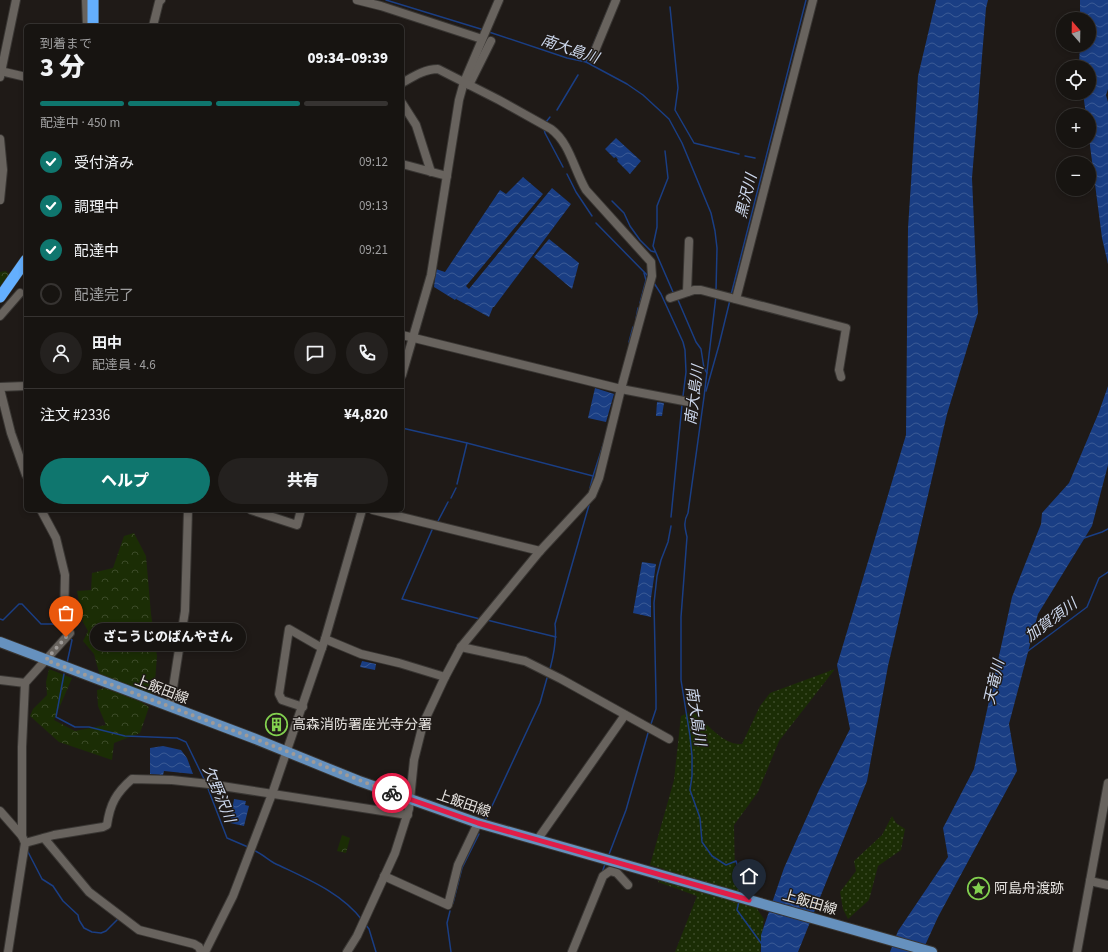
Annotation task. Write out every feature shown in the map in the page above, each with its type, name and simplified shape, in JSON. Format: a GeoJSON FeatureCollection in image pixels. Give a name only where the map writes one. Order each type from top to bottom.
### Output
{"type":"FeatureCollection","features":[{"type":"Feature","properties":{"kind":"highway"},"geometry":{"type":"LineString","coordinates":[[93,0],[93,24]]}},
{"type":"Feature","properties":{"kind":"highway"},"geometry":{"type":"LineString","coordinates":[[3,292],[24,263]]}},
{"type":"Feature","properties":{"kind":"main road","name":"上飯田線"},"geometry":{"type":"LineString","coordinates":[[0,642],[170,708],[287,751],[359,781],[478,823],[932,952]]}},
{"type":"Feature","properties":{"kind":"street"},"geometry":{"type":"LineString","coordinates":[[16,0],[0,73],[24,77]]}},
{"type":"Feature","properties":{"kind":"street"},"geometry":{"type":"LineString","coordinates":[[86,0],[87,24]]}},
{"type":"Feature","properties":{"kind":"street"},"geometry":{"type":"LineString","coordinates":[[154,24],[159,2],[161,0]]}},
{"type":"Feature","properties":{"kind":"street"},"geometry":{"type":"LineString","coordinates":[[357,0],[382,6],[483,38]]}},
{"type":"Feature","properties":{"kind":"street"},"geometry":{"type":"LineString","coordinates":[[404,368],[431,275],[459,100],[483,38],[500,0]]}},
{"type":"Feature","properties":{"kind":"street"},"geometry":{"type":"LineString","coordinates":[[592,58],[616,0]]}},
{"type":"Feature","properties":{"kind":"street"},"geometry":{"type":"LineString","coordinates":[[725,296],[813,0]]}},
{"type":"Feature","properties":{"kind":"street"},"geometry":{"type":"LineString","coordinates":[[466,84],[491,41]]}},
{"type":"Feature","properties":{"kind":"street"},"geometry":{"type":"LineString","coordinates":[[347,952],[364,923],[395,852],[408,815],[411,800],[414,760],[423,724],[461,647],[540,551],[592,495],[599,478],[621,389],[652,276],[651,262],[586,190],[563,142],[550,128],[438,69],[430,69],[404,82]]}},
{"type":"Feature","properties":{"kind":"street"},"geometry":{"type":"LineString","coordinates":[[404,106],[416,125],[431,172]]}},
{"type":"Feature","properties":{"kind":"street"},"geometry":{"type":"LineString","coordinates":[[0,138],[3,170],[0,198]]}},
{"type":"Feature","properties":{"kind":"street"},"geometry":{"type":"LineString","coordinates":[[404,165],[447,176]]}},
{"type":"Feature","properties":{"kind":"street"},"geometry":{"type":"LineString","coordinates":[[687,292],[689,241]]}},
{"type":"Feature","properties":{"kind":"street"},"geometry":{"type":"LineString","coordinates":[[670,298],[694,290],[701,290],[846,328],[839,370],[841,377]]}},
{"type":"Feature","properties":{"kind":"street"},"geometry":{"type":"LineString","coordinates":[[3,292],[23,292]]}},
{"type":"Feature","properties":{"kind":"street"},"geometry":{"type":"LineString","coordinates":[[0,316],[23,292]]}},
{"type":"Feature","properties":{"kind":"street"},"geometry":{"type":"LineString","coordinates":[[404,336],[621,389],[689,402]]}},
{"type":"Feature","properties":{"kind":"street"},"geometry":{"type":"LineString","coordinates":[[24,386],[0,388],[11,433],[24,464]]}},
{"type":"Feature","properties":{"kind":"street"},"geometry":{"type":"LineString","coordinates":[[6,951],[23,839],[22,747],[25,683],[68,635],[64,620],[65,575],[56,538],[42,512]]}},
{"type":"Feature","properties":{"kind":"street"},"geometry":{"type":"LineString","coordinates":[[170,708],[185,611],[188,512]]}},
{"type":"Feature","properties":{"kind":"street"},"geometry":{"type":"LineString","coordinates":[[256,512],[297,525],[300,512]]}},
{"type":"Feature","properties":{"kind":"street"},"geometry":{"type":"LineString","coordinates":[[204,952],[233,896],[272,794],[325,639],[361,512]]}},
{"type":"Feature","properties":{"kind":"street"},"geometry":{"type":"LineString","coordinates":[[381,512],[540,551]]}},
{"type":"Feature","properties":{"kind":"street"},"geometry":{"type":"LineString","coordinates":[[302,707],[282,700],[279,694],[289,629],[322,648]]}},
{"type":"Feature","properties":{"kind":"street"},"geometry":{"type":"LineString","coordinates":[[325,639],[361,654],[399,663],[445,677]]}},
{"type":"Feature","properties":{"kind":"street"},"geometry":{"type":"LineString","coordinates":[[461,647],[525,661],[561,679],[669,739]]}},
{"type":"Feature","properties":{"kind":"street"},"geometry":{"type":"LineString","coordinates":[[0,680],[25,683]]}},
{"type":"Feature","properties":{"kind":"street"},"geometry":{"type":"LineString","coordinates":[[540,836],[625,715]]}},
{"type":"Feature","properties":{"kind":"street"},"geometry":{"type":"LineString","coordinates":[[23,839],[44,838],[84,830],[103,828],[107,825],[112,802],[123,786],[132,779],[207,783],[408,815]]}},
{"type":"Feature","properties":{"kind":"street"},"geometry":{"type":"LineString","coordinates":[[1077,952],[1107,796],[1108,783]]}},
{"type":"Feature","properties":{"kind":"street"},"geometry":{"type":"LineString","coordinates":[[0,811],[23,839]]}},
{"type":"Feature","properties":{"kind":"street"},"geometry":{"type":"LineString","coordinates":[[384,876],[448,905],[458,865],[478,823]]}},
{"type":"Feature","properties":{"kind":"street"},"geometry":{"type":"LineString","coordinates":[[44,838],[89,892],[139,930],[194,944],[199,947],[201,952]]}},
{"type":"Feature","properties":{"kind":"street"},"geometry":{"type":"LineString","coordinates":[[572,952],[603,876],[610,871],[617,873],[628,885]]}},
{"type":"Feature","properties":{"kind":"street"},"geometry":{"type":"LineString","coordinates":[[1090,881],[1108,884]]}},
{"type":"Feature","properties":{"kind":"green space"},"geometry":{"type":"Polygon","coordinates":[[[6,271],[9,274],[0,286],[0,272],[6,271]]]}},
{"type":"Feature","properties":{"kind":"green space"},"geometry":{"type":"Polygon","coordinates":[[[134,533],[146,556],[151,614],[157,656],[154,694],[143,692],[100,676],[94,654],[83,641],[88,631],[83,622],[77,591],[91,590],[92,573],[113,568],[124,536],[134,533]]]}},
{"type":"Feature","properties":{"kind":"green space"},"geometry":{"type":"Polygon","coordinates":[[[49,669],[72,678],[54,720],[75,731],[106,725],[98,706],[97,690],[105,688],[141,702],[149,707],[140,733],[114,743],[112,760],[59,742],[30,716],[33,709],[47,695],[46,682],[49,669]]]}},
{"type":"Feature","properties":{"kind":"green space"},"geometry":{"type":"Polygon","coordinates":[[[835,669],[779,741],[758,792],[734,825],[735,877],[764,919],[760,952],[675,952],[697,896],[658,882],[664,869],[650,865],[674,780],[681,716],[693,711],[722,738],[735,744],[742,744],[760,706],[770,693],[835,669]]]}},
{"type":"Feature","properties":{"kind":"green space"},"geometry":{"type":"Polygon","coordinates":[[[892,816],[896,823],[905,829],[901,850],[878,866],[869,900],[848,919],[843,909],[840,892],[856,871],[854,861],[882,835],[892,816]]]}},
{"type":"Feature","properties":{"kind":"green space"},"geometry":{"type":"Polygon","coordinates":[[[342,835],[350,838],[346,853],[337,851],[342,835]]]}},
{"type":"Feature","properties":{"kind":"water"},"geometry":{"type":"Polygon","coordinates":[[[936,0],[988,0],[986,8],[972,178],[978,313],[947,414],[888,666],[867,781],[798,952],[761,952],[761,935],[784,868],[819,790],[850,729],[837,665],[906,435],[908,228],[918,76],[936,0]]]}},
{"type":"Feature","properties":{"kind":"water"},"geometry":{"type":"Polygon","coordinates":[[[1080,0],[1108,0],[1108,89],[1106,95],[1108,102],[1108,264],[1102,238],[1096,192],[1096,156],[1091,156],[1090,148],[1096,148],[1096,108],[1085,108],[1084,100],[1096,100],[1096,60],[1079,60],[1080,52],[1096,52],[1096,12],[1080,12],[1080,0]]]}},
{"type":"Feature","properties":{"kind":"water"},"geometry":{"type":"Polygon","coordinates":[[[616,138],[641,161],[630,174],[617,161],[618,160],[616,157],[614,158],[605,149],[616,138]]]}},
{"type":"Feature","properties":{"kind":"water"},"geometry":{"type":"Polygon","coordinates":[[[523,177],[543,194],[466,286],[469,289],[552,188],[571,204],[493,307],[489,317],[456,299],[463,290],[455,300],[434,287],[436,269],[445,272],[500,190],[506,194],[523,177]]]}},
{"type":"Feature","properties":{"kind":"water"},"geometry":{"type":"Polygon","coordinates":[[[549,239],[579,263],[572,289],[534,257],[549,239]]]}},
{"type":"Feature","properties":{"kind":"water","name":"天竜川"},"geometry":{"type":"Polygon","coordinates":[[[1108,386],[1108,465],[1092,526],[1038,614],[1009,724],[1017,771],[938,917],[922,952],[890,952],[898,931],[948,857],[943,828],[974,769],[1012,597],[1041,524],[1042,513],[1069,483],[1099,412],[1108,386]]]}},
{"type":"Feature","properties":{"kind":"water"},"geometry":{"type":"Polygon","coordinates":[[[595,388],[614,394],[606,422],[588,418],[595,388]]]}},
{"type":"Feature","properties":{"kind":"water"},"geometry":{"type":"Polygon","coordinates":[[[657,402],[664,403],[662,416],[656,416],[657,402]]]}},
{"type":"Feature","properties":{"kind":"water"},"geometry":{"type":"Polygon","coordinates":[[[642,562],[656,564],[651,598],[651,617],[633,613],[642,562]]]}},
{"type":"Feature","properties":{"kind":"water"},"geometry":{"type":"Polygon","coordinates":[[[362,661],[376,664],[375,670],[360,667],[362,661]]]}},
{"type":"Feature","properties":{"kind":"water"},"geometry":{"type":"Polygon","coordinates":[[[163,746],[181,750],[187,758],[193,774],[164,771],[163,775],[150,774],[150,748],[163,746]]]}},
{"type":"Feature","properties":{"kind":"water"},"geometry":{"type":"Polygon","coordinates":[[[234,799],[246,801],[245,805],[249,806],[244,826],[230,823],[234,799]]]}},
{"type":"Feature","properties":{"kind":"waterway","name":"南大島川"},"geometry":{"type":"LineString","coordinates":[[386,0],[484,30]]}},
{"type":"Feature","properties":{"kind":"waterway"},"geometry":{"type":"LineString","coordinates":[[586,62],[612,0]]}},
{"type":"Feature","properties":{"kind":"waterway","name":"黒沢川"},"geometry":{"type":"LineString","coordinates":[[731,295],[806,0]]}},
{"type":"Feature","properties":{"kind":"waterway"},"geometry":{"type":"LineString","coordinates":[[670,7],[678,88],[675,110],[694,143],[739,154]]}},
{"type":"Feature","properties":{"kind":"waterway","name":"南大島川"},"geometry":{"type":"LineString","coordinates":[[489,32],[567,58],[586,62],[627,84],[643,95],[669,119],[682,143],[711,213],[717,248],[716,291]]}},
{"type":"Feature","properties":{"kind":"waterway"},"geometry":{"type":"LineString","coordinates":[[557,110],[578,75]]}},
{"type":"Feature","properties":{"kind":"waterway"},"geometry":{"type":"LineString","coordinates":[[546,122],[550,117]]}},
{"type":"Feature","properties":{"kind":"waterway"},"geometry":{"type":"LineString","coordinates":[[544,128],[545,133],[563,167]]}},
{"type":"Feature","properties":{"kind":"waterway"},"geometry":{"type":"LineString","coordinates":[[665,151],[668,178],[657,206],[657,227],[653,246],[673,292]]}},
{"type":"Feature","properties":{"kind":"waterway"},"geometry":{"type":"LineString","coordinates":[[745,156],[755,158]]}},
{"type":"Feature","properties":{"kind":"waterway"},"geometry":{"type":"LineString","coordinates":[[567,174],[576,192],[592,216]]}},
{"type":"Feature","properties":{"kind":"waterway"},"geometry":{"type":"LineString","coordinates":[[612,201],[624,213],[630,226],[640,240],[651,251],[655,252]]}},
{"type":"Feature","properties":{"kind":"waterway"},"geometry":{"type":"LineString","coordinates":[[596,223],[649,277]]}},
{"type":"Feature","properties":{"kind":"waterway"},"geometry":{"type":"LineString","coordinates":[[640,303],[646,280],[644,273]]}},
{"type":"Feature","properties":{"kind":"waterway"},"geometry":{"type":"LineString","coordinates":[[654,283],[661,294],[683,342],[686,372],[683,396]]}},
{"type":"Feature","properties":{"kind":"waterway","name":"南大島川"},"geometry":{"type":"LineString","coordinates":[[716,296],[704,397],[688,513],[685,522],[687,537],[681,617],[681,680],[692,756],[690,790],[700,818],[702,842],[712,856],[726,865],[736,861],[739,871],[741,893]]}},
{"type":"Feature","properties":{"kind":"waterway"},"geometry":{"type":"LineString","coordinates":[[678,300],[696,342],[701,349],[704,368],[707,373]]}},
{"type":"Feature","properties":{"kind":"waterway","name":"黒沢川"},"geometry":{"type":"LineString","coordinates":[[706,391],[730,300]]}},
{"type":"Feature","properties":{"kind":"waterway"},"geometry":{"type":"LineString","coordinates":[[636,319],[638,308]]}},
{"type":"Feature","properties":{"kind":"waterway"},"geometry":{"type":"LineString","coordinates":[[629,342],[633,327]]}},
{"type":"Feature","properties":{"kind":"waterway"},"geometry":{"type":"LineString","coordinates":[[671,517],[682,405]]}},
{"type":"Feature","properties":{"kind":"waterway"},"geometry":{"type":"LineString","coordinates":[[404,428],[467,443],[593,476],[590,488]]}},
{"type":"Feature","properties":{"kind":"waterway"},"geometry":{"type":"LineString","coordinates":[[593,476],[605,439]]}},
{"type":"Feature","properties":{"kind":"waterway"},"geometry":{"type":"LineString","coordinates":[[457,484],[467,443]]}},
{"type":"Feature","properties":{"kind":"waterway"},"geometry":{"type":"LineString","coordinates":[[451,498],[456,488]]}},
{"type":"Feature","properties":{"kind":"waterway"},"geometry":{"type":"LineString","coordinates":[[437,523],[448,502]]}},
{"type":"Feature","properties":{"kind":"waterway"},"geometry":{"type":"LineString","coordinates":[[550,669],[555,647],[555,624],[589,505]]}},
{"type":"Feature","properties":{"kind":"waterway"},"geometry":{"type":"LineString","coordinates":[[651,724],[656,709],[654,603],[657,576],[668,542],[671,526]]}},
{"type":"Feature","properties":{"kind":"waterway"},"geometry":{"type":"LineString","coordinates":[[1084,538],[1108,529]]}},
{"type":"Feature","properties":{"kind":"waterway"},"geometry":{"type":"LineString","coordinates":[[432,530],[402,599],[480,619]]}},
{"type":"Feature","properties":{"kind":"waterway","name":"加賀須川"},"geometry":{"type":"LineString","coordinates":[[1028,651],[1087,607],[1099,578],[1108,572]]}},
{"type":"Feature","properties":{"kind":"waterway","name":"欠野沢川"},"geometry":{"type":"LineString","coordinates":[[0,619],[3,620],[19,604],[22,604],[41,624],[63,624]]}},
{"type":"Feature","properties":{"kind":"waterway"},"geometry":{"type":"LineString","coordinates":[[487,620],[556,637]]}},
{"type":"Feature","properties":{"kind":"waterway","name":"欠野沢川"},"geometry":{"type":"LineString","coordinates":[[67,663],[72,640],[70,638]]}},
{"type":"Feature","properties":{"kind":"waterway","name":"欠野沢川"},"geometry":{"type":"LineString","coordinates":[[64,674],[56,717],[75,727],[89,727],[125,736],[177,738],[186,742],[205,781]]}},
{"type":"Feature","properties":{"kind":"waterway"},"geometry":{"type":"LineString","coordinates":[[485,821],[540,703],[547,678]]}},
{"type":"Feature","properties":{"kind":"waterway"},"geometry":{"type":"LineString","coordinates":[[608,857],[626,810],[648,733]]}},
{"type":"Feature","properties":{"kind":"waterway","name":"欠野沢川"},"geometry":{"type":"LineString","coordinates":[[207,786],[227,838],[248,847]]}},
{"type":"Feature","properties":{"kind":"waterway"},"geometry":{"type":"LineString","coordinates":[[453,903],[462,868],[479,834]]}},
{"type":"Feature","properties":{"kind":"waterway"},"geometry":{"type":"LineString","coordinates":[[27,850],[42,879],[53,886],[63,901],[78,915],[84,928],[92,932],[101,933],[106,931],[118,919]]}},
{"type":"Feature","properties":{"kind":"waterway","name":"欠野沢川"},"geometry":{"type":"LineString","coordinates":[[253,850],[274,863],[310,880],[344,901],[362,920]]}},
{"type":"Feature","properties":{"kind":"waterway"},"geometry":{"type":"LineString","coordinates":[[602,873],[605,864]]}},
{"type":"Feature","properties":{"kind":"waterway","name":"南大島川"},"geometry":{"type":"LineString","coordinates":[[739,901],[737,910],[761,943]]}},
{"type":"Feature","properties":{"kind":"waterway"},"geometry":{"type":"LineString","coordinates":[[450,911],[447,923],[451,952]]}},
{"type":"Feature","properties":{"kind":"waterway","name":"欠野沢川"},"geometry":{"type":"LineString","coordinates":[[365,924],[369,929],[376,952]]}},
{"type":"Feature","properties":{"kind":"way so far"},"geometry":{"type":"LineString","coordinates":[[66,637],[46,660],[170,708],[280,748],[392,793]]}},
{"type":"Feature","properties":{"kind":"place","name":"ざこうじのぱんやさん"},"geometry":{"type":"Point","coordinates":[66,637]}},
{"type":"Feature","properties":{"kind":"place","name":"高森消防署座光寺分署"},"geometry":{"type":"Point","coordinates":[277,724]}},
{"type":"Feature","properties":{"kind":"place","name":"阿島舟渡跡"},"geometry":{"type":"Point","coordinates":[978,888]}},
{"type":"Feature","properties":{"kind":"route"},"geometry":{"type":"LineString","coordinates":[[392,793],[478,823],[749,900]]}}]}
